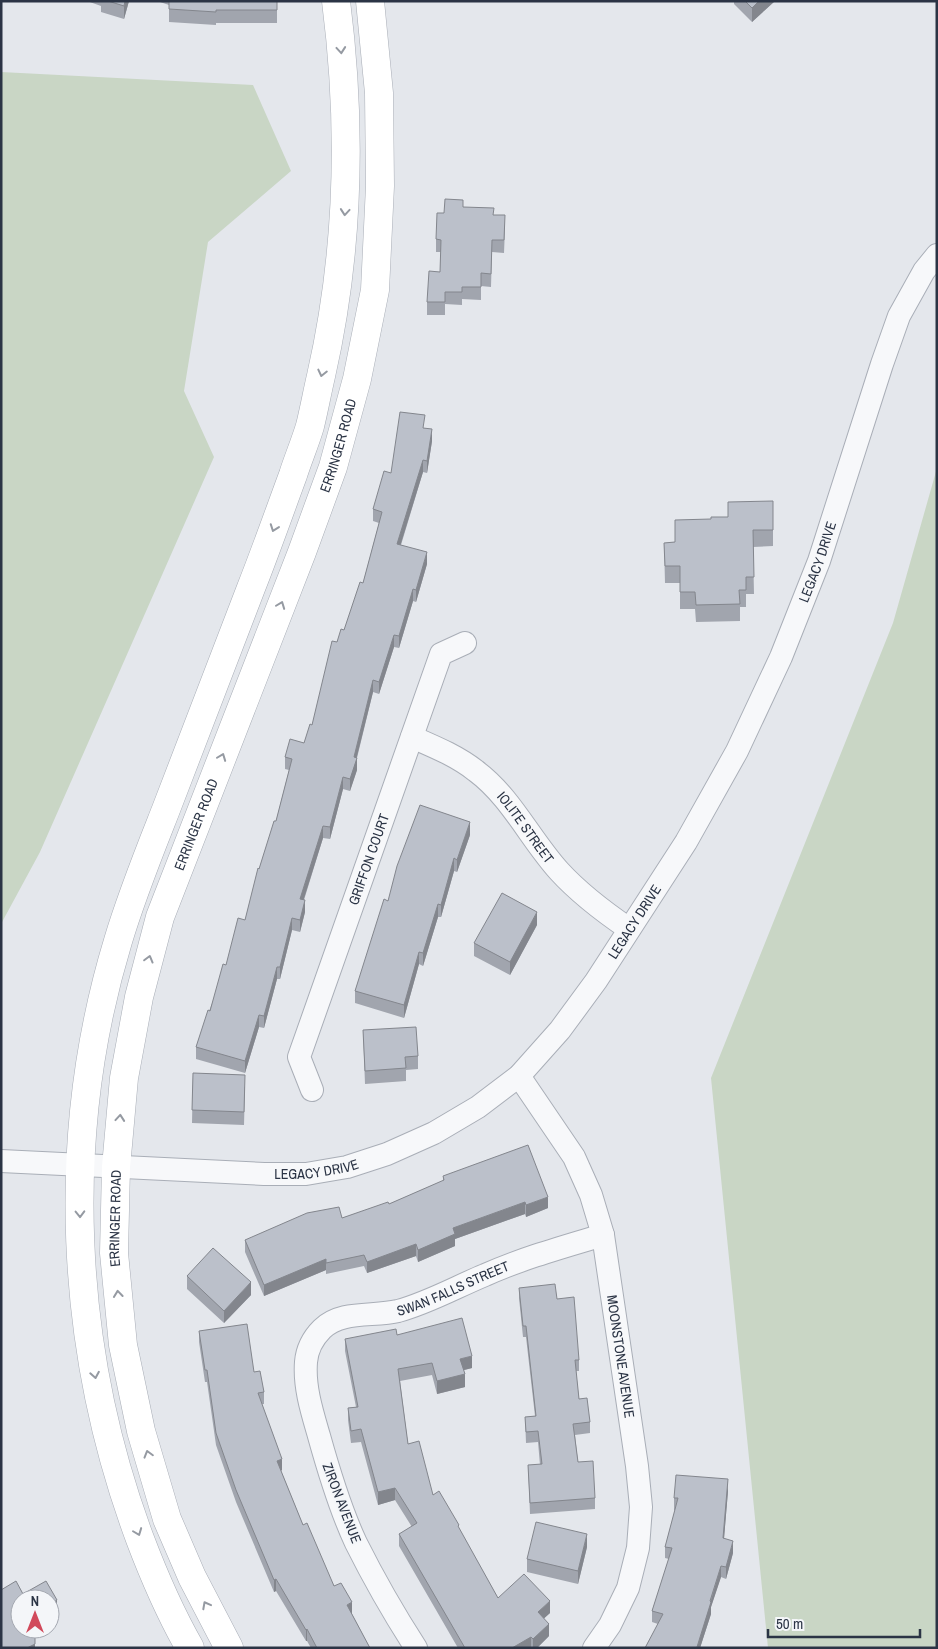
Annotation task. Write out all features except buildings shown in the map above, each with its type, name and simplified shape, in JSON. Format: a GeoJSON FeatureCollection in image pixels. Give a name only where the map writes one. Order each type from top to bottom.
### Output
{"type":"FeatureCollection","features":[{"type":"Feature","properties":{"kind":"main road"},"geometry":{"type":"LineString","coordinates":[[190,1648],[176,1624],[149,1563],[126,1502],[98,1396],[87,1330],[81,1266],[80,1200],[83,1121],[92,1049],[117,942],[139,876],[280,511],[310,426],[329,341],[339,277],[346,195],[345,100],[336,1]]}},
{"type":"Feature","properties":{"kind":"main road","name":"ERRINGER ROAD"},"geometry":{"type":"LineString","coordinates":[[229,1648],[192,1577],[167,1519],[141,1431],[123,1345],[114,1252],[116,1167],[124,1078],[139,997],[160,917],[329,477],[357,379],[375,290],[380,186],[379,94],[370,1]]}},
{"type":"Feature","properties":{"kind":"street","name":"LEGACY DRIVE"},"geometry":{"type":"LineString","coordinates":[[1,1161],[264,1174],[306,1174],[347,1167],[387,1154],[434,1133],[478,1107],[519,1076],[560,1030],[596,981],[686,842],[737,751],[781,657],[819,561],[882,364],[900,316],[924,271],[937,255]]}},
{"type":"Feature","properties":{"kind":"street","name":"GRIFFON COURT"},"geometry":{"type":"LineString","coordinates":[[312,1090],[299,1057],[442,654],[465,643]]}},
{"type":"Feature","properties":{"kind":"street","name":"IOLITE STREET"},"geometry":{"type":"LineString","coordinates":[[412,737],[446,752],[477,772],[504,797],[558,870],[598,909],[629,929]]}},
{"type":"Feature","properties":{"kind":"street","name":"MOONSTONE AVENUE"},"geometry":{"type":"LineString","coordinates":[[519,1076],[574,1157],[591,1195],[603,1235],[637,1466],[641,1507],[638,1548],[628,1588],[610,1625],[594,1648]]}},
{"type":"Feature","properties":{"kind":"street","name":"SWAN FALLS STREET"},"geometry":{"type":"LineString","coordinates":[[310,1345],[322,1328],[341,1318],[397,1311],[430,1300],[486,1274],[544,1252],[603,1235]]}},
{"type":"Feature","properties":{"kind":"street","name":"ZIRON AVENUE"},"geometry":{"type":"LineString","coordinates":[[310,1345],[306,1360],[306,1376],[310,1403],[329,1473],[356,1541],[389,1606],[416,1648]]}},
{"type":"Feature","properties":{"kind":"green space"},"geometry":{"type":"Polygon","coordinates":[[[1,72],[253,85],[291,171],[208,242],[184,391],[214,457],[40,852],[1,924],[1,72]]]}},
{"type":"Feature","properties":{"kind":"green space"},"geometry":{"type":"Polygon","coordinates":[[[937,468],[937,1648],[768,1648],[711,1078],[893,623],[937,468]]]}}]}
